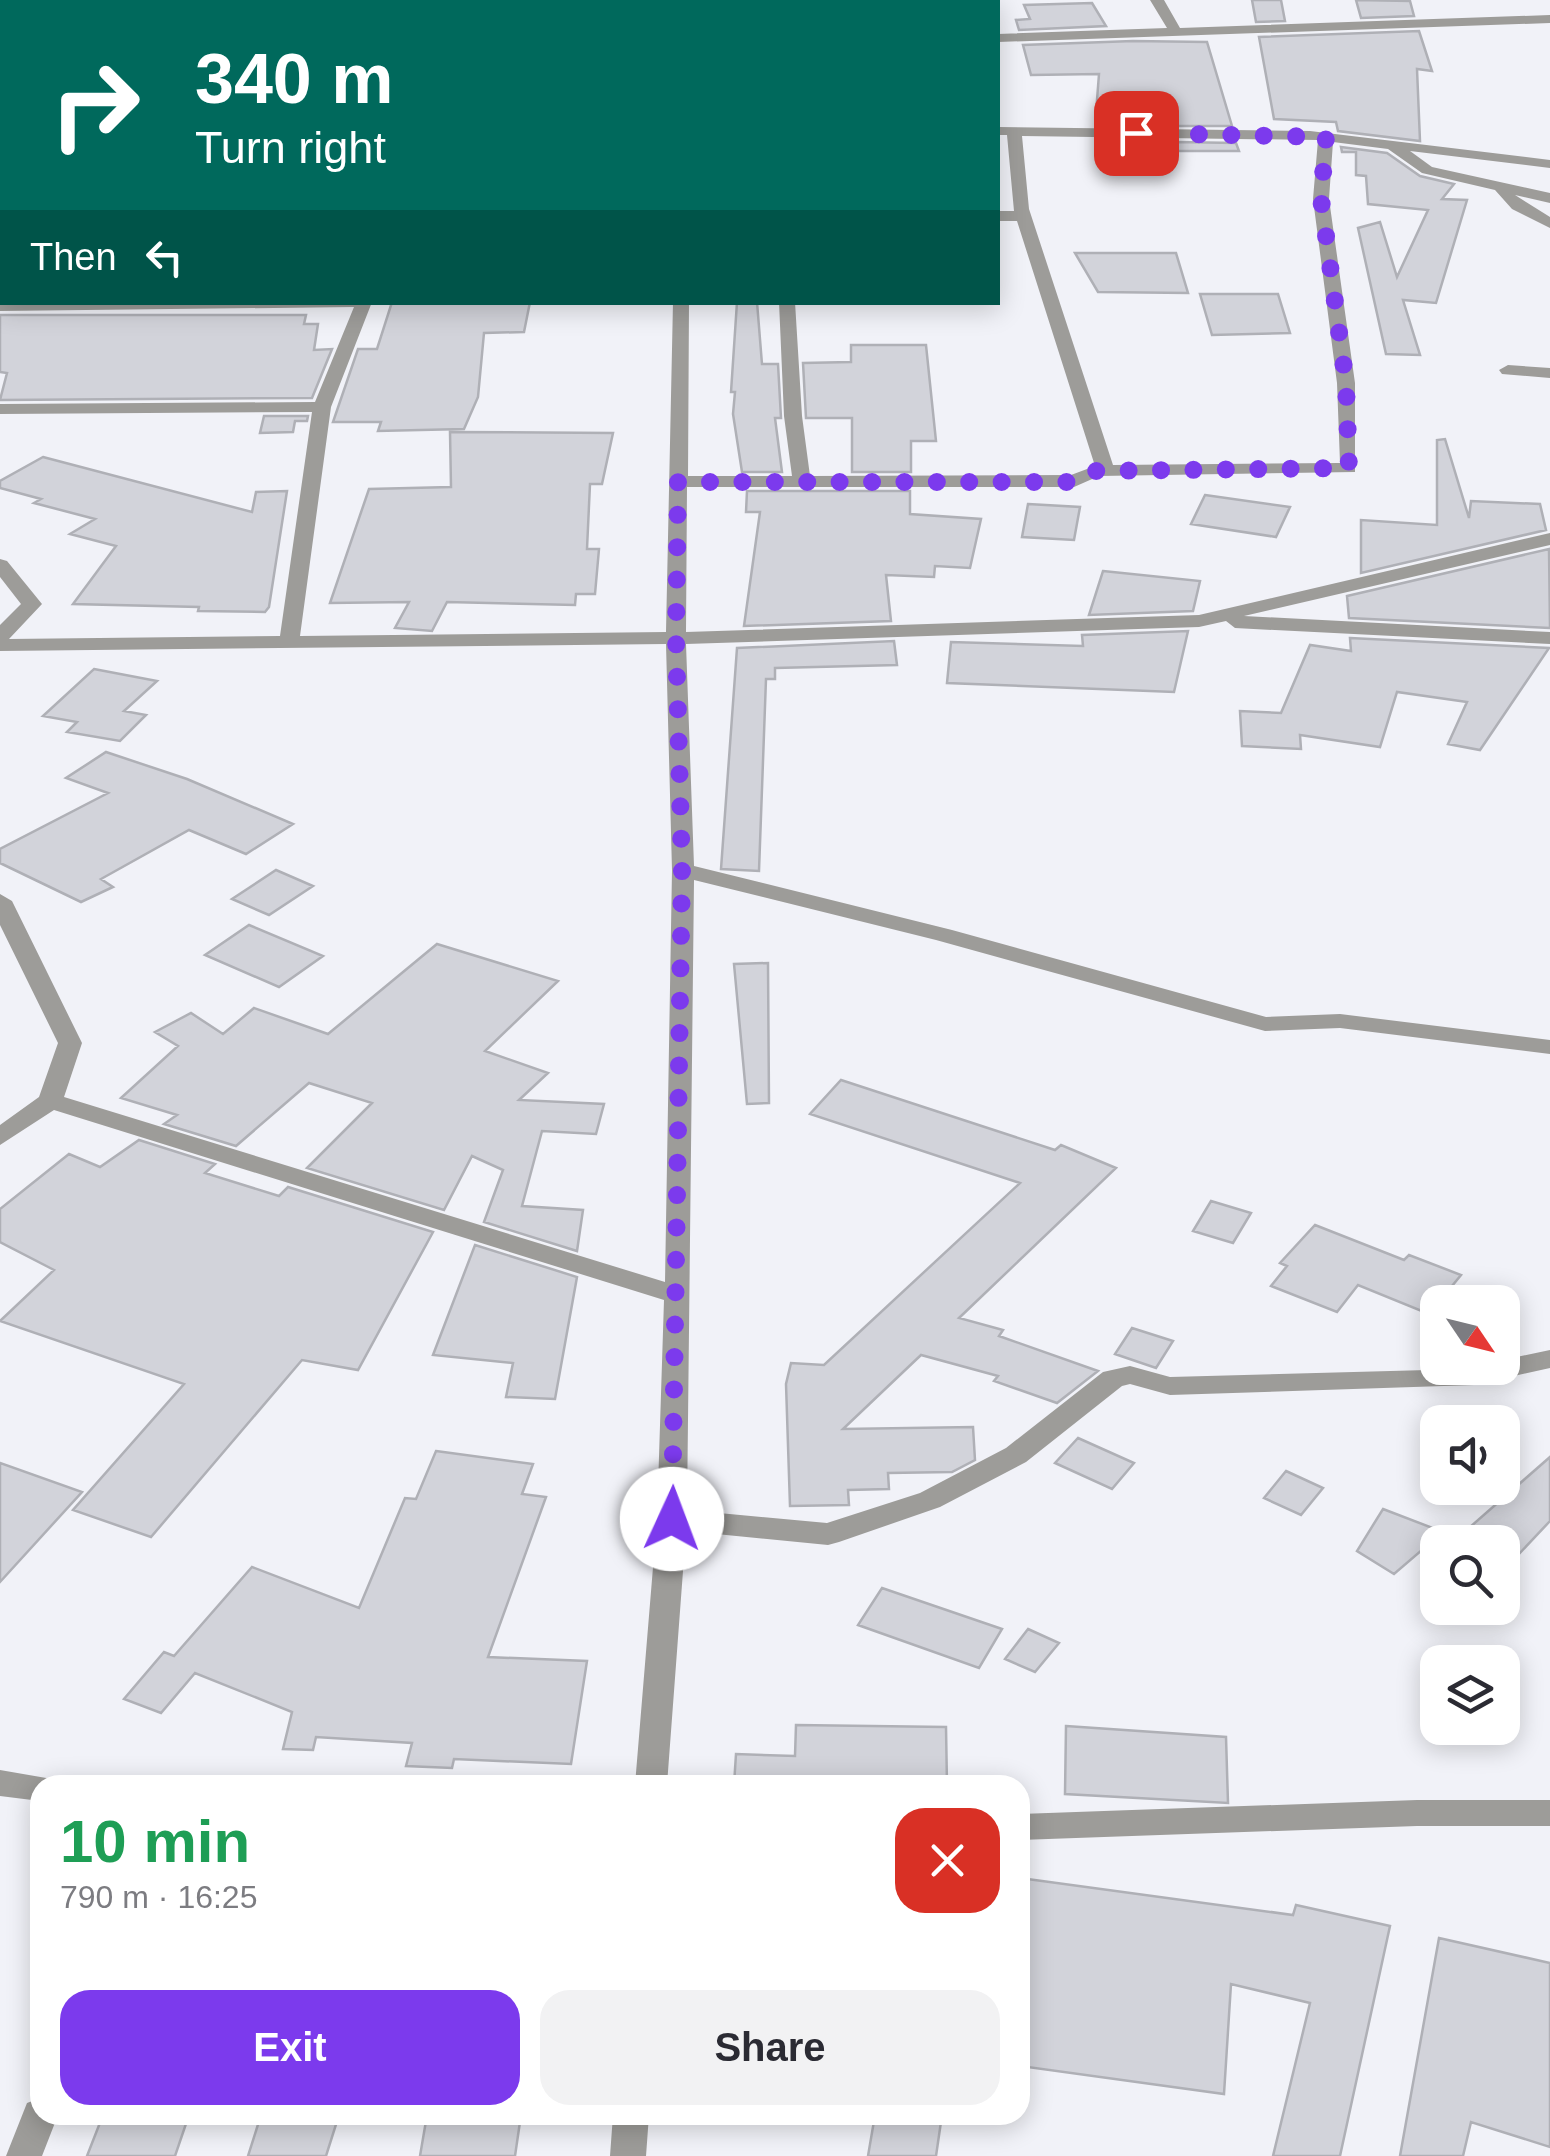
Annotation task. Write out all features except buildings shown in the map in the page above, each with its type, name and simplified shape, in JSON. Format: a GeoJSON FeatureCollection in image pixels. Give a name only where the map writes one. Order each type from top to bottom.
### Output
{"type":"FeatureCollection","features":[{"type":"Feature","properties":{"kind":"street"},"geometry":{"type":"LineString","coordinates":[[1157,0],[1175,31]]}},
{"type":"Feature","properties":{"kind":"street"},"geometry":{"type":"LineString","coordinates":[[1438,22],[1445,6]]}},
{"type":"Feature","properties":{"kind":"street"},"geometry":{"type":"LineString","coordinates":[[1000,38],[1550,19]]}},
{"type":"Feature","properties":{"kind":"street"},"geometry":{"type":"LineString","coordinates":[[1106,471],[1024,216],[1006,131],[1326,137],[1550,164]]}},
{"type":"Feature","properties":{"kind":"street"},"geometry":{"type":"LineString","coordinates":[[678,482],[1074,482],[1106,471],[1349,468],[1346,383],[1321,199],[1326,137]]}},
{"type":"Feature","properties":{"kind":"street"},"geometry":{"type":"LineString","coordinates":[[1390,145],[1427,170],[1550,198]]}},
{"type":"Feature","properties":{"kind":"street"},"geometry":{"type":"LineString","coordinates":[[1502,189],[1517,206],[1550,223]]}},
{"type":"Feature","properties":{"kind":"street"},"geometry":{"type":"LineString","coordinates":[[1000,216],[1024,216]]}},
{"type":"Feature","properties":{"kind":"street"},"geometry":{"type":"LineString","coordinates":[[0,306],[57,305]]}},
{"type":"Feature","properties":{"kind":"street"},"geometry":{"type":"LineString","coordinates":[[289,640],[322,407],[362,305]]}},
{"type":"Feature","properties":{"kind":"street"},"geometry":{"type":"LineString","coordinates":[[652,1775],[672,1519],[678,1295],[682,870],[676,638],[682,305]]}},
{"type":"Feature","properties":{"kind":"street"},"geometry":{"type":"LineString","coordinates":[[787,305],[802,483]]}},
{"type":"Feature","properties":{"kind":"street"},"geometry":{"type":"LineString","coordinates":[[1508,370],[1550,373]]}},
{"type":"Feature","properties":{"kind":"street"},"geometry":{"type":"LineString","coordinates":[[0,409],[322,407]]}},
{"type":"Feature","properties":{"kind":"street"},"geometry":{"type":"LineString","coordinates":[[1199,621],[1547,540]]}},
{"type":"Feature","properties":{"kind":"street"},"geometry":{"type":"LineString","coordinates":[[0,566],[32,604],[0,636]]}},
{"type":"Feature","properties":{"kind":"street"},"geometry":{"type":"LineString","coordinates":[[0,645],[676,638],[1199,621],[1438,629],[1550,638]]}},
{"type":"Feature","properties":{"kind":"street"},"geometry":{"type":"LineString","coordinates":[[682,870],[944,935],[1265,1024],[1340,1021],[1550,1047]]}},
{"type":"Feature","properties":{"kind":"street"},"geometry":{"type":"LineString","coordinates":[[0,901],[70,1043],[50,1101],[0,1137]]}},
{"type":"Feature","properties":{"kind":"street"},"geometry":{"type":"LineString","coordinates":[[50,1101],[678,1295]]}},
{"type":"Feature","properties":{"kind":"street"},"geometry":{"type":"LineString","coordinates":[[672,1519],[828,1534],[930,1500],[999,1464],[1032,1445],[1113,1379],[1130,1375],[1170,1386],[1359,1381],[1474,1376],[1550,1359]]}},
{"type":"Feature","properties":{"kind":"street"},"geometry":{"type":"LineString","coordinates":[[0,1783],[30,1787]]}},
{"type":"Feature","properties":{"kind":"street"},"geometry":{"type":"LineString","coordinates":[[1030,1826],[1179,1824],[1410,1810],[1550,1813]]}},
{"type":"Feature","properties":{"kind":"street"},"geometry":{"type":"LineString","coordinates":[[24,2156],[36,2125]]}},
{"type":"Feature","properties":{"kind":"street"},"geometry":{"type":"LineString","coordinates":[[628,2156],[630,2125]]}},
{"type":"Feature","properties":{"kind":"route"},"geometry":{"type":"LineString","coordinates":[[672,1519],[682,870],[676,638],[678,482],[1074,482],[1096,471],[1349,468],[1351,441],[1340,323],[1321,199],[1326,137],[1136,133]]}}]}
